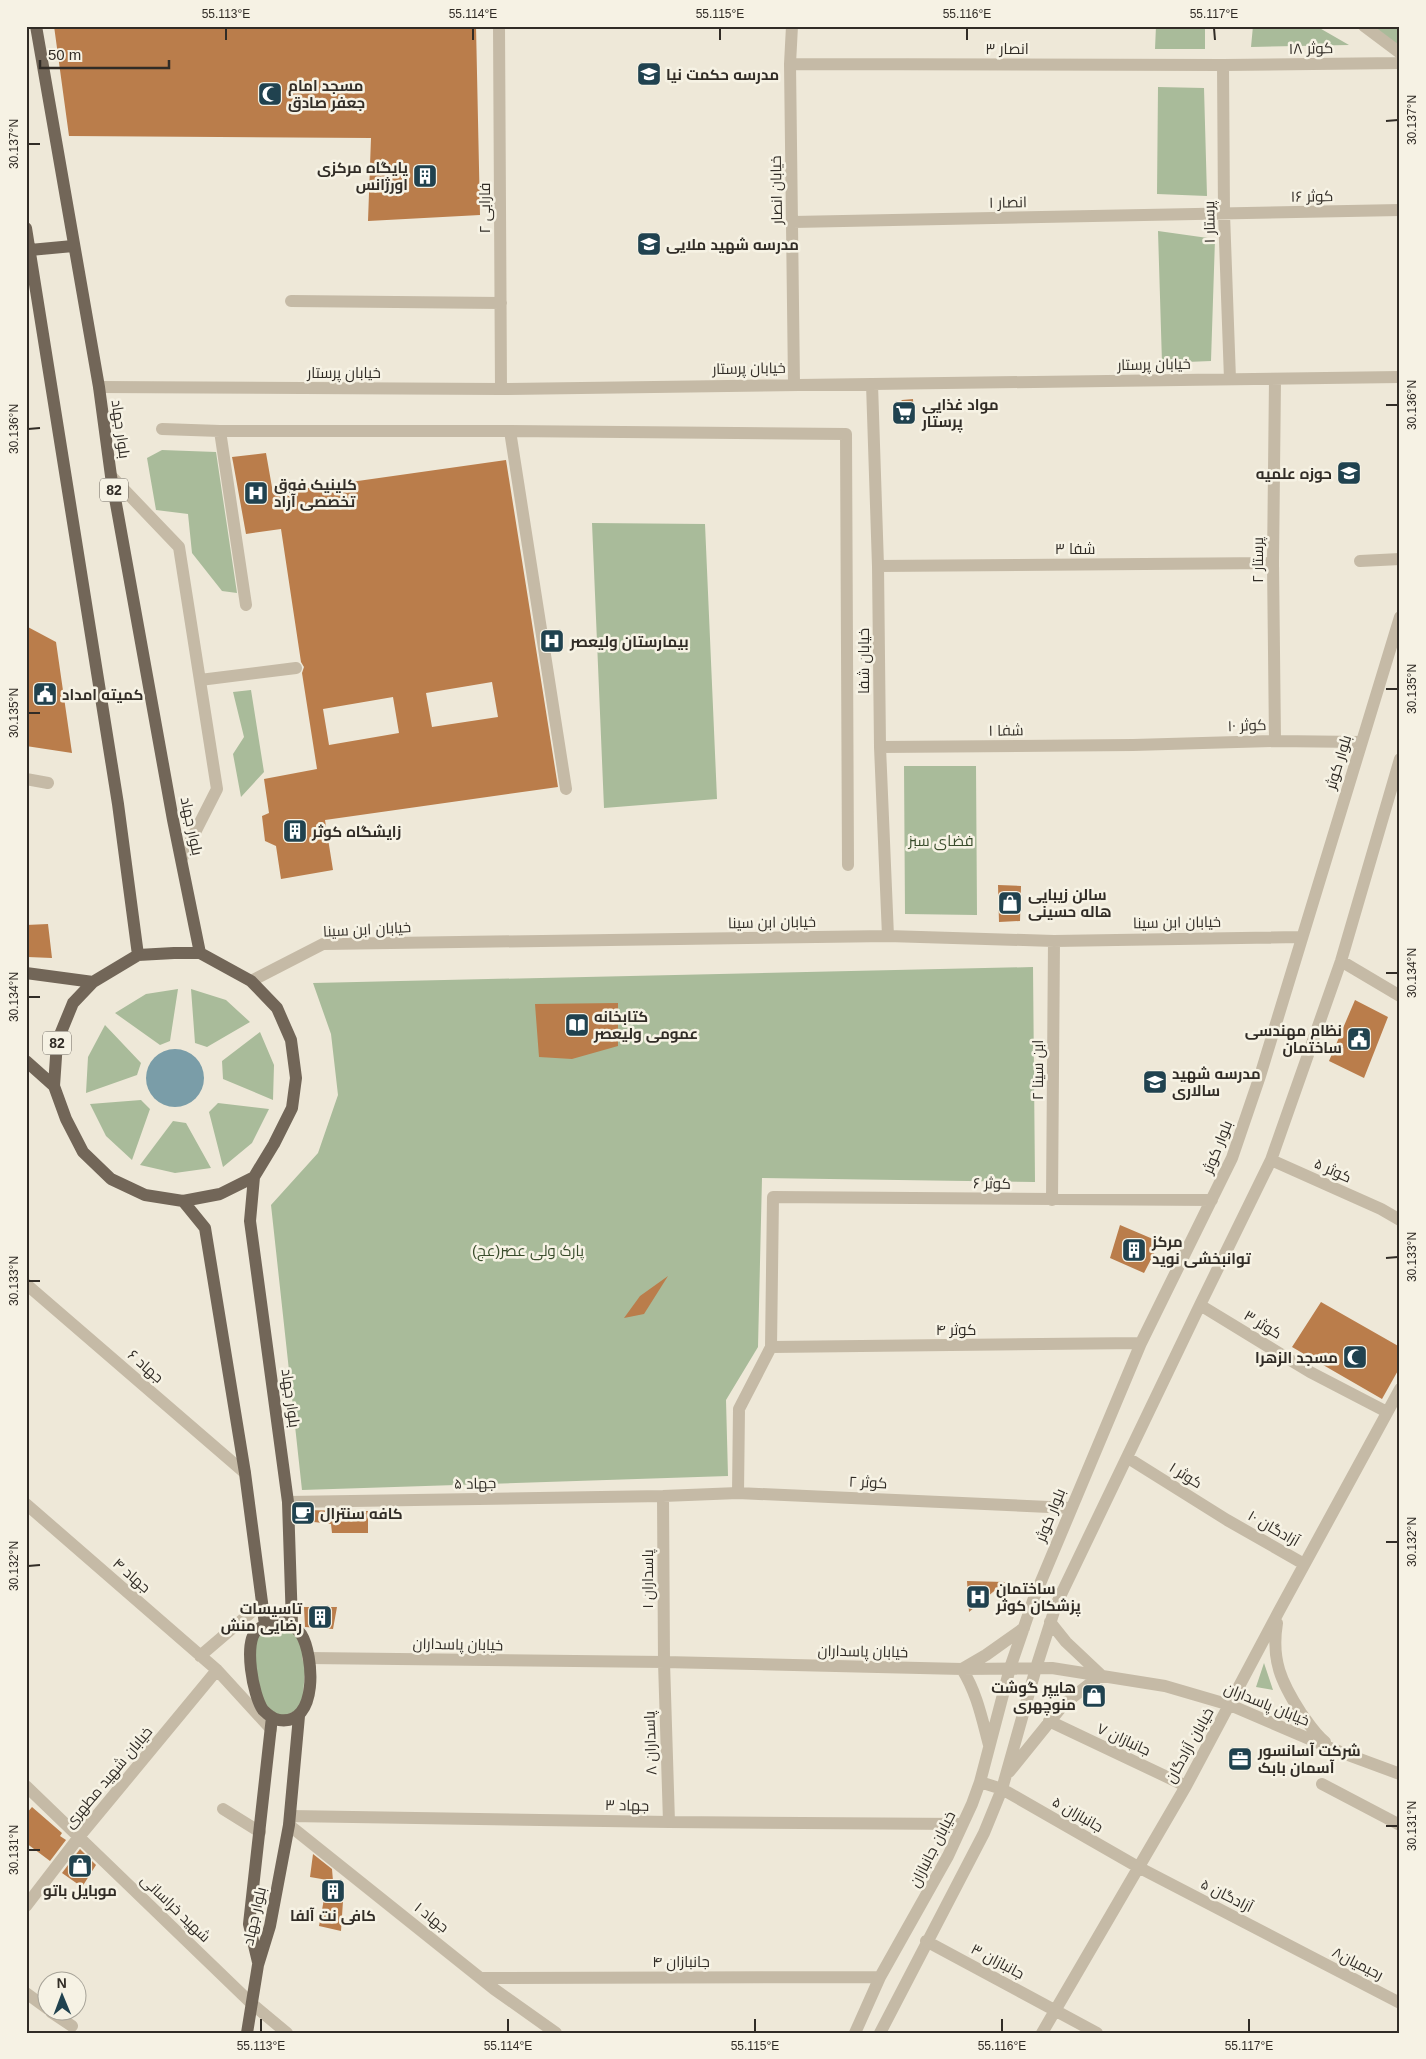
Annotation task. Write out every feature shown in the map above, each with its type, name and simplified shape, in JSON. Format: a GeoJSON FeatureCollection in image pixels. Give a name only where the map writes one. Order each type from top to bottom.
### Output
{"type":"FeatureCollection","features":[{"type":"Feature","properties":{"kind":"main road","name":"بلوار جهاد"},"geometry":{"type":"LineString","coordinates":[[36,26],[171,810],[200,953]]}},
{"type":"Feature","properties":{"kind":"main road"},"geometry":{"type":"LineString","coordinates":[[26,228],[118,804],[138,955]]}},
{"type":"Feature","properties":{"kind":"main road"},"geometry":{"type":"LineString","coordinates":[[30,250],[73,246]]}},
{"type":"Feature","properties":{"kind":"main road"},"geometry":{"type":"LineString","coordinates":[[200,953],[251,981],[277,1008],[291,1040],[296,1078],[292,1108],[274,1144],[254,1177]]}},
{"type":"Feature","properties":{"kind":"main road","name":"82"},"geometry":{"type":"LineString","coordinates":[[200,953],[138,955],[93,982],[74,1003],[57,1042],[54,1086],[66,1119],[84,1152],[111,1179],[145,1196],[183,1201],[220,1194],[254,1177]]}},
{"type":"Feature","properties":{"kind":"main road"},"geometry":{"type":"LineString","coordinates":[[26,973],[93,982]]}},
{"type":"Feature","properties":{"kind":"main road","name":"82"},"geometry":{"type":"LineString","coordinates":[[26,1061],[54,1086]]}},
{"type":"Feature","properties":{"kind":"main road","name":"بلوار جهاد"},"geometry":{"type":"LineString","coordinates":[[254,1177],[250,1221],[288,1502],[292,1624],[300,1632],[308,1658],[310,1683],[309,1695],[299,1716],[290,1821],[270,1926],[258,1965]]}},
{"type":"Feature","properties":{"kind":"main road"},"geometry":{"type":"LineString","coordinates":[[183,1201],[205,1228],[246,1473],[265,1625]]}},
{"type":"Feature","properties":{"kind":"main road"},"geometry":{"type":"LineString","coordinates":[[292,1624],[282,1621],[265,1625],[256,1630],[250,1647],[251,1669],[256,1691],[263,1709],[272,1723],[279,1720],[294,1719],[299,1716]]}},
{"type":"Feature","properties":{"kind":"main road","name":"بلوار جهاد"},"geometry":{"type":"LineString","coordinates":[[258,1965],[249,1924],[272,1723]]}},
{"type":"Feature","properties":{"kind":"main road"},"geometry":{"type":"LineString","coordinates":[[247,2033],[250,2003],[258,1965]]}},
{"type":"Feature","properties":{"kind":"street","name":"فارابی ۲"},"geometry":{"type":"LineString","coordinates":[[499,26],[501,389]]}},
{"type":"Feature","properties":{"kind":"street","name":"خیابان انصار"},"geometry":{"type":"LineString","coordinates":[[792,26],[790,64],[794,384]]}},
{"type":"Feature","properties":{"kind":"street"},"geometry":{"type":"LineString","coordinates":[[1364,26],[1400,53]]}},
{"type":"Feature","properties":{"kind":"street","name":"کوثر ۱۸"},"geometry":{"type":"LineString","coordinates":[[1223,65],[1400,63]]}},
{"type":"Feature","properties":{"kind":"street","name":"انصار ۳"},"geometry":{"type":"LineString","coordinates":[[790,64],[1223,65]]}},
{"type":"Feature","properties":{"kind":"street","name":"پرستار ۱"},"geometry":{"type":"LineString","coordinates":[[1223,65],[1224,214],[1230,379]]}},
{"type":"Feature","properties":{"kind":"street","name":"کوثر ۱۶"},"geometry":{"type":"LineString","coordinates":[[1224,214],[1400,210]]}},
{"type":"Feature","properties":{"kind":"street","name":"انصار ۱"},"geometry":{"type":"LineString","coordinates":[[793,222],[1224,214]]}},
{"type":"Feature","properties":{"kind":"street"},"geometry":{"type":"LineString","coordinates":[[291,300],[501,302]]}},
{"type":"Feature","properties":{"kind":"street","name":"خیابان پرستار"},"geometry":{"type":"LineString","coordinates":[[99,388],[501,389],[1400,378]]}},
{"type":"Feature","properties":{"kind":"street","name":"پرستار ۲"},"geometry":{"type":"LineString","coordinates":[[1275,379],[1273,563],[1275,741]]}},
{"type":"Feature","properties":{"kind":"street","name":"خیابان شفا"},"geometry":{"type":"LineString","coordinates":[[872,384],[878,566],[880,747],[888,936]]}},
{"type":"Feature","properties":{"kind":"street"},"geometry":{"type":"LineString","coordinates":[[162,429],[846,434],[848,865]]}},
{"type":"Feature","properties":{"kind":"street"},"geometry":{"type":"LineString","coordinates":[[220,430],[246,605]]}},
{"type":"Feature","properties":{"kind":"street"},"geometry":{"type":"LineString","coordinates":[[510,431],[566,789]]}},
{"type":"Feature","properties":{"kind":"street"},"geometry":{"type":"LineString","coordinates":[[112,476],[179,547],[216,789],[182,858]]}},
{"type":"Feature","properties":{"kind":"street"},"geometry":{"type":"LineString","coordinates":[[1360,561],[1400,560]]}},
{"type":"Feature","properties":{"kind":"street","name":"شفا ۳"},"geometry":{"type":"LineString","coordinates":[[878,566],[1273,563]]}},
{"type":"Feature","properties":{"kind":"street","name":"بلوار کوثر"},"geometry":{"type":"LineString","coordinates":[[1010,1668],[1034,1598],[1141,1343],[1232,1158],[1260,1076],[1399,620]]}},
{"type":"Feature","properties":{"kind":"street"},"geometry":{"type":"LineString","coordinates":[[200,680],[296,668]]}},
{"type":"Feature","properties":{"kind":"street","name":"کوثر ۱۰"},"geometry":{"type":"LineString","coordinates":[[1133,745],[1275,741],[1361,742]]}},
{"type":"Feature","properties":{"kind":"street","name":"شفا ۱"},"geometry":{"type":"LineString","coordinates":[[880,747],[1133,745]]}},
{"type":"Feature","properties":{"kind":"street"},"geometry":{"type":"LineString","coordinates":[[880,2033],[926,1941],[984,1833],[1002,1790],[1036,1668],[1056,1605],[1271,1160],[1341,960],[1400,760]]}},
{"type":"Feature","properties":{"kind":"street"},"geometry":{"type":"LineString","coordinates":[[26,779],[48,783]]}},
{"type":"Feature","properties":{"kind":"street","name":"خیابان ابن سینا"},"geometry":{"type":"LineString","coordinates":[[251,981],[323,944],[888,936],[1054,940],[1301,937]]}},
{"type":"Feature","properties":{"kind":"street","name":"ابن سینا ۲"},"geometry":{"type":"LineString","coordinates":[[1052,1200],[1054,940]]}},
{"type":"Feature","properties":{"kind":"street"},"geometry":{"type":"LineString","coordinates":[[1341,960],[1400,996]]}},
{"type":"Feature","properties":{"kind":"street","name":"کوثر ۵"},"geometry":{"type":"LineString","coordinates":[[1271,1160],[1381,1209],[1400,1220]]}},
{"type":"Feature","properties":{"kind":"street","name":"کوثر ۶"},"geometry":{"type":"LineString","coordinates":[[771,1347],[773,1197],[1212,1200]]}},
{"type":"Feature","properties":{"kind":"street","name":"جهاد ۶"},"geometry":{"type":"LineString","coordinates":[[26,1284],[246,1473]]}},
{"type":"Feature","properties":{"kind":"street","name":"کوثر ۳"},"geometry":{"type":"LineString","coordinates":[[1200,1305],[1310,1372],[1387,1412]]}},
{"type":"Feature","properties":{"kind":"street","name":"کوثر ۴"},"geometry":{"type":"LineString","coordinates":[[771,1347],[1141,1343]]}},
{"type":"Feature","properties":{"kind":"street"},"geometry":{"type":"LineString","coordinates":[[738,1493],[739,1408],[771,1347]]}},
{"type":"Feature","properties":{"kind":"street","name":"خیابان آزادگان"},"geometry":{"type":"LineString","coordinates":[[1042,2033],[1186,1786],[1400,1389]]}},
{"type":"Feature","properties":{"kind":"street","name":"کوثر ۱"},"geometry":{"type":"LineString","coordinates":[[1128,1458],[1227,1520]]}},
{"type":"Feature","properties":{"kind":"street","name":"کوثر ۲"},"geometry":{"type":"LineString","coordinates":[[663,1496],[738,1493],[1071,1508]]}},
{"type":"Feature","properties":{"kind":"street","name":"جهاد ۵"},"geometry":{"type":"LineString","coordinates":[[288,1502],[663,1496]]}},
{"type":"Feature","properties":{"kind":"street","name":"پاسداران ۱"},"geometry":{"type":"LineString","coordinates":[[663,1496],[664,1662]]}},
{"type":"Feature","properties":{"kind":"street","name":"جهاد ۴"},"geometry":{"type":"LineString","coordinates":[[26,1504],[217,1670],[272,1723]]}},
{"type":"Feature","properties":{"kind":"street","name":"آزادگان ۱۰"},"geometry":{"type":"LineString","coordinates":[[1227,1520],[1304,1564]]}},
{"type":"Feature","properties":{"kind":"street"},"geometry":{"type":"LineString","coordinates":[[1034,1598],[1056,1605]]}},
{"type":"Feature","properties":{"kind":"street"},"geometry":{"type":"LineString","coordinates":[[200,1656],[262,1603]]}},
{"type":"Feature","properties":{"kind":"street"},"geometry":{"type":"LineString","coordinates":[[1279,1611],[1274,1640],[1277,1664],[1282,1682],[1316,1734],[1335,1750]]}},
{"type":"Feature","properties":{"kind":"street"},"geometry":{"type":"LineString","coordinates":[[1006,1776],[1064,1704],[1101,1675],[1066,1642],[1050,1622]]}},
{"type":"Feature","properties":{"kind":"street"},"geometry":{"type":"LineString","coordinates":[[989,1746],[976,1697],[962,1669],[1024,1628]]}},
{"type":"Feature","properties":{"kind":"street","name":"خیابان پاسداران"},"geometry":{"type":"LineString","coordinates":[[308,1658],[664,1662],[962,1669],[1036,1668],[1101,1675],[1165,1686],[1230,1705],[1335,1750],[1400,1774]]}},
{"type":"Feature","properties":{"kind":"street","name":"پاسداران ۸"},"geometry":{"type":"LineString","coordinates":[[664,1662],[670,1822]]}},
{"type":"Feature","properties":{"kind":"street","name":"خیابان جانبازان"},"geometry":{"type":"LineString","coordinates":[[855,2033],[880,1977],[917,1914],[962,1824],[980,1782],[1010,1668]]}},
{"type":"Feature","properties":{"kind":"street","name":"خیابان شهید مطهری"},"geometry":{"type":"LineString","coordinates":[[26,1906],[79,1837],[217,1670]]}},
{"type":"Feature","properties":{"kind":"street","name":"جانبازان ۷"},"geometry":{"type":"LineString","coordinates":[[1049,1721],[1186,1786]]}},
{"type":"Feature","properties":{"kind":"street","name":"جانبازان ۵"},"geometry":{"type":"LineString","coordinates":[[980,1782],[1002,1790],[1138,1867]]}},
{"type":"Feature","properties":{"kind":"street"},"geometry":{"type":"LineString","coordinates":[[1322,1784],[1400,1825]]}},
{"type":"Feature","properties":{"kind":"street","name":"شهید خراسانی"},"geometry":{"type":"LineString","coordinates":[[26,1786],[250,2003],[287,2033]]}},
{"type":"Feature","properties":{"kind":"street"},"geometry":{"type":"LineString","coordinates":[[223,1809],[260,1832]]}},
{"type":"Feature","properties":{"kind":"street","name":"جهاد ۳"},"geometry":{"type":"LineString","coordinates":[[290,1821],[962,1824]]}},
{"type":"Feature","properties":{"kind":"street","name":"جهاد ۱"},"geometry":{"type":"LineString","coordinates":[[290,1821],[494,1989],[556,2033]]}},
{"type":"Feature","properties":{"kind":"street","name":"آزادگان ۵"},"geometry":{"type":"LineString","coordinates":[[1138,1867],[1301,1951]]}},
{"type":"Feature","properties":{"kind":"street","name":"جانبازان ۳"},"geometry":{"type":"LineString","coordinates":[[926,1941],[1097,2033]]}},
{"type":"Feature","properties":{"kind":"street","name":"رحیمیان۸"},"geometry":{"type":"LineString","coordinates":[[1301,1951],[1400,2003]]}},
{"type":"Feature","properties":{"kind":"street","name":"جانبازان ۴"},"geometry":{"type":"LineString","coordinates":[[482,1978],[880,1977]]}},
{"type":"Feature","properties":{"kind":"street"},"geometry":{"type":"LineString","coordinates":[[26,1993],[38,2002]]}},
{"type":"Feature","properties":{"kind":"street"},"geometry":{"type":"LineString","coordinates":[[66,2022],[72,2026]]}},
{"type":"Feature","properties":{"kind":"green space"},"geometry":{"type":"Polygon","coordinates":[[[1156,26],[1205,26],[1205,49],[1155,49],[1156,26]]]}},
{"type":"Feature","properties":{"kind":"green space"},"geometry":{"type":"Polygon","coordinates":[[[1253,26],[1316,26],[1349,45],[1251,47],[1253,26]]]}},
{"type":"Feature","properties":{"kind":"green space"},"geometry":{"type":"Polygon","coordinates":[[[1364,26],[1400,26],[1400,53],[1364,26]]]}},
{"type":"Feature","properties":{"kind":"green space"},"geometry":{"type":"Polygon","coordinates":[[[1158,87],[1204,88],[1207,196],[1157,194],[1158,87]]]}},
{"type":"Feature","properties":{"kind":"green space"},"geometry":{"type":"Polygon","coordinates":[[[1158,231],[1215,239],[1211,361],[1162,363],[1158,231]]]}},
{"type":"Feature","properties":{"kind":"green space"},"geometry":{"type":"Polygon","coordinates":[[[162,450],[216,452],[237,593],[222,591],[192,553],[188,514],[156,510],[147,458],[162,450]]]}},
{"type":"Feature","properties":{"kind":"green space"},"geometry":{"type":"Polygon","coordinates":[[[592,523],[705,524],[717,799],[604,808],[592,523]]]}},
{"type":"Feature","properties":{"kind":"green space"},"geometry":{"type":"Polygon","coordinates":[[[251,690],[264,772],[241,797],[233,754],[244,737],[233,692],[251,690]]]}},
{"type":"Feature","properties":{"kind":"green space","name":"فضای سبز"},"geometry":{"type":"Polygon","coordinates":[[[904,766],[976,766],[977,915],[905,914],[904,766]]]}},
{"type":"Feature","properties":{"kind":"green space","name":"پارک ولی عصر(عج)"},"geometry":{"type":"Polygon","coordinates":[[[1033,967],[1035,1182],[762,1178],[758,1347],[726,1400],[728,1476],[302,1490],[271,1205],[318,1153],[338,1095],[331,1034],[313,983],[1033,967]]]}},
{"type":"Feature","properties":{"kind":"green space"},"geometry":{"type":"Polygon","coordinates":[[[178,989],[170,1041],[160,1045],[115,1013],[146,994],[178,989]]]}},
{"type":"Feature","properties":{"kind":"green space"},"geometry":{"type":"Polygon","coordinates":[[[191,989],[226,1000],[250,1022],[207,1047],[195,1043],[191,989]]]}},
{"type":"Feature","properties":{"kind":"green space"},"geometry":{"type":"Polygon","coordinates":[[[105,1025],[141,1063],[137,1075],[86,1093],[88,1057],[105,1025]]]}},
{"type":"Feature","properties":{"kind":"green space"},"geometry":{"type":"Polygon","coordinates":[[[260,1032],[274,1065],[273,1100],[223,1079],[222,1061],[260,1032]]]}},
{"type":"Feature","properties":{"kind":"green space"},"geometry":{"type":"Polygon","coordinates":[[[141,1100],[150,1109],[132,1160],[106,1136],[90,1104],[141,1100]]]}},
{"type":"Feature","properties":{"kind":"green space"},"geometry":{"type":"Polygon","coordinates":[[[218,1103],[269,1109],[252,1143],[223,1167],[209,1112],[218,1103]]]}},
{"type":"Feature","properties":{"kind":"green space"},"geometry":{"type":"Polygon","coordinates":[[[173,1121],[186,1123],[211,1168],[175,1173],[140,1165],[173,1121]]]}},
{"type":"Feature","properties":{"kind":"green space"},"geometry":{"type":"Polygon","coordinates":[[[267,1626],[292,1628],[306,1657],[302,1708],[279,1718],[264,1708],[253,1668],[258,1632],[267,1626]]]}},
{"type":"Feature","properties":{"kind":"green space"},"geometry":{"type":"Polygon","coordinates":[[[1264,1663],[1273,1690],[1256,1687],[1264,1663]]]}},
{"type":"Feature","properties":{"kind":"water"},"geometry":{"type":"Polygon","coordinates":[[[169,1049],[181,1049],[196,1057],[204,1072],[204,1084],[196,1099],[181,1107],[169,1107],[154,1099],[146,1084],[146,1072],[154,1057],[169,1049]]]}},
{"type":"Feature","properties":{"kind":"building","name":"مسجد امام جعفر صادق"},"geometry":{"type":"Polygon","coordinates":[[[54,26],[476,26],[480,215],[368,221],[371,138],[69,136],[54,26]]]}},
{"type":"Feature","properties":{"kind":"building","name":"مواد غذایی پرستار"},"geometry":{"type":"Polygon","coordinates":[[[913,399],[914,418],[895,419],[895,408],[902,400],[913,399]]]}},
{"type":"Feature","properties":{"kind":"building"},"geometry":{"type":"Polygon","coordinates":[[[266,453],[273,493],[506,460],[558,787],[325,820],[333,870],[281,879],[276,846],[265,841],[262,816],[269,813],[264,779],[317,769],[302,673],[304,667],[301,662],[281,529],[246,534],[232,457],[266,453]],[[492,682],[426,693],[432,727],[498,717],[492,682]],[[393,697],[323,709],[329,745],[399,733],[393,697]]]}},
{"type":"Feature","properties":{"kind":"building","name":"کمیته امداد"},"geometry":{"type":"Polygon","coordinates":[[[26,626],[56,642],[72,753],[26,746],[26,626]]]}},
{"type":"Feature","properties":{"kind":"building","name":"سالن زیبایی هاله حسینی"},"geometry":{"type":"Polygon","coordinates":[[[998,885],[1021,886],[1020,921],[999,922],[998,885]]]}},
{"type":"Feature","properties":{"kind":"building"},"geometry":{"type":"Polygon","coordinates":[[[48,924],[52,958],[28,957],[26,925],[48,924]]]}},
{"type":"Feature","properties":{"kind":"building","name":"نظام مهندسی ساختمان"},"geometry":{"type":"Polygon","coordinates":[[[1355,1000],[1388,1017],[1364,1078],[1329,1061],[1355,1000]]]}},
{"type":"Feature","properties":{"kind":"building","name":"کتابخانه عمومی ولیعصر"},"geometry":{"type":"Polygon","coordinates":[[[618,1003],[618,1046],[572,1059],[539,1057],[535,1004],[618,1003]]]}},
{"type":"Feature","properties":{"kind":"building","name":"مرکز توانبخشی نوید"},"geometry":{"type":"Polygon","coordinates":[[[1120,1225],[1160,1242],[1144,1273],[1110,1258],[1120,1225]]]}},
{"type":"Feature","properties":{"kind":"building"},"geometry":{"type":"Polygon","coordinates":[[[668,1276],[644,1314],[624,1318],[640,1296],[668,1276]]]}},
{"type":"Feature","properties":{"kind":"building","name":"مسجد الزهرا"},"geometry":{"type":"Polygon","coordinates":[[[1321,1302],[1400,1347],[1400,1367],[1382,1399],[1292,1347],[1321,1302]]]}},
{"type":"Feature","properties":{"kind":"building"},"geometry":{"type":"Polygon","coordinates":[[[296,1510],[368,1511],[368,1533],[332,1533],[331,1524],[297,1520],[296,1510]]]}},
{"type":"Feature","properties":{"kind":"building","name":"ساختمان پزشکان کوثر"},"geometry":{"type":"Polygon","coordinates":[[[967,1581],[1005,1582],[969,1612],[967,1581]]]}},
{"type":"Feature","properties":{"kind":"building","name":"تاسیسات رضایی منش"},"geometry":{"type":"Polygon","coordinates":[[[304,1607],[337,1607],[333,1629],[305,1627],[304,1607]]]}},
{"type":"Feature","properties":{"kind":"building"},"geometry":{"type":"Polygon","coordinates":[[[32,1807],[62,1833],[60,1836],[66,1840],[50,1861],[26,1843],[26,1814],[32,1807]]]}},
{"type":"Feature","properties":{"kind":"building","name":"موبایل باتو"},"geometry":{"type":"Polygon","coordinates":[[[80,1849],[96,1865],[82,1887],[62,1873],[80,1849]]]}},
{"type":"Feature","properties":{"kind":"building"},"geometry":{"type":"Polygon","coordinates":[[[313,1854],[332,1869],[333,1881],[310,1877],[313,1854]]]}},
{"type":"Feature","properties":{"kind":"building"},"geometry":{"type":"Polygon","coordinates":[[[324,1882],[341,1883],[343,1901],[341,1931],[319,1926],[324,1899],[324,1882]]]}},
{"type":"Feature","properties":{"kind":"place","name":"مدرسه حکمت نیا"},"geometry":{"type":"Point","coordinates":[649,74]}},
{"type":"Feature","properties":{"kind":"place","name":"مسجد امام جعفر صادق"},"geometry":{"type":"Point","coordinates":[270,94]}},
{"type":"Feature","properties":{"kind":"place","name":"پایگاه مرکزی اورژانس"},"geometry":{"type":"Point","coordinates":[425,176]}},
{"type":"Feature","properties":{"kind":"place","name":"مدرسه شهید ملایی"},"geometry":{"type":"Point","coordinates":[649,244]}},
{"type":"Feature","properties":{"kind":"place","name":"مواد غذایی پرستار"},"geometry":{"type":"Point","coordinates":[904,413]}},
{"type":"Feature","properties":{"kind":"place","name":"حوزه علمیه"},"geometry":{"type":"Point","coordinates":[1349,473]}},
{"type":"Feature","properties":{"kind":"place","name":"کلینیک فوق تخصصی آراد"},"geometry":{"type":"Point","coordinates":[256,493]}},
{"type":"Feature","properties":{"kind":"place","name":"بیمارستان ولیعصر"},"geometry":{"type":"Point","coordinates":[552,641]}},
{"type":"Feature","properties":{"kind":"place","name":"کمیته امداد"},"geometry":{"type":"Point","coordinates":[45,694]}},
{"type":"Feature","properties":{"kind":"place","name":"زایشگاه کوثر"},"geometry":{"type":"Point","coordinates":[295,831]}},
{"type":"Feature","properties":{"kind":"place","name":"سالن زیبایی هاله حسینی"},"geometry":{"type":"Point","coordinates":[1010,903]}},
{"type":"Feature","properties":{"kind":"place","name":"کتابخانه عمومی ولیعصر"},"geometry":{"type":"Point","coordinates":[577,1025]}},
{"type":"Feature","properties":{"kind":"place","name":"نظام مهندسی ساختمان"},"geometry":{"type":"Point","coordinates":[1359,1039]}},
{"type":"Feature","properties":{"kind":"place","name":"مدرسه شهید سالاری"},"geometry":{"type":"Point","coordinates":[1155,1082]}},
{"type":"Feature","properties":{"kind":"place","name":"مرکز توانبخشی نوید"},"geometry":{"type":"Point","coordinates":[1134,1250]}},
{"type":"Feature","properties":{"kind":"place","name":"مسجد الزهرا"},"geometry":{"type":"Point","coordinates":[1355,1357]}},
{"type":"Feature","properties":{"kind":"place","name":"کافه سنترال"},"geometry":{"type":"Point","coordinates":[303,1513]}},
{"type":"Feature","properties":{"kind":"place","name":"ساختمان پزشکان کوثر"},"geometry":{"type":"Point","coordinates":[978,1597]}},
{"type":"Feature","properties":{"kind":"place","name":"تاسیسات رضایی منش"},"geometry":{"type":"Point","coordinates":[320,1617]}},
{"type":"Feature","properties":{"kind":"place","name":"هایپر گوشت منوچهری"},"geometry":{"type":"Point","coordinates":[1094,1696]}},
{"type":"Feature","properties":{"kind":"place","name":"شرکت آسانسور آسمان بابک"},"geometry":{"type":"Point","coordinates":[1240,1759]}},
{"type":"Feature","properties":{"kind":"place","name":"موبایل باتو"},"geometry":{"type":"Point","coordinates":[80,1866]}},
{"type":"Feature","properties":{"kind":"place","name":"کافی نت آلفا"},"geometry":{"type":"Point","coordinates":[333,1891]}}]}
